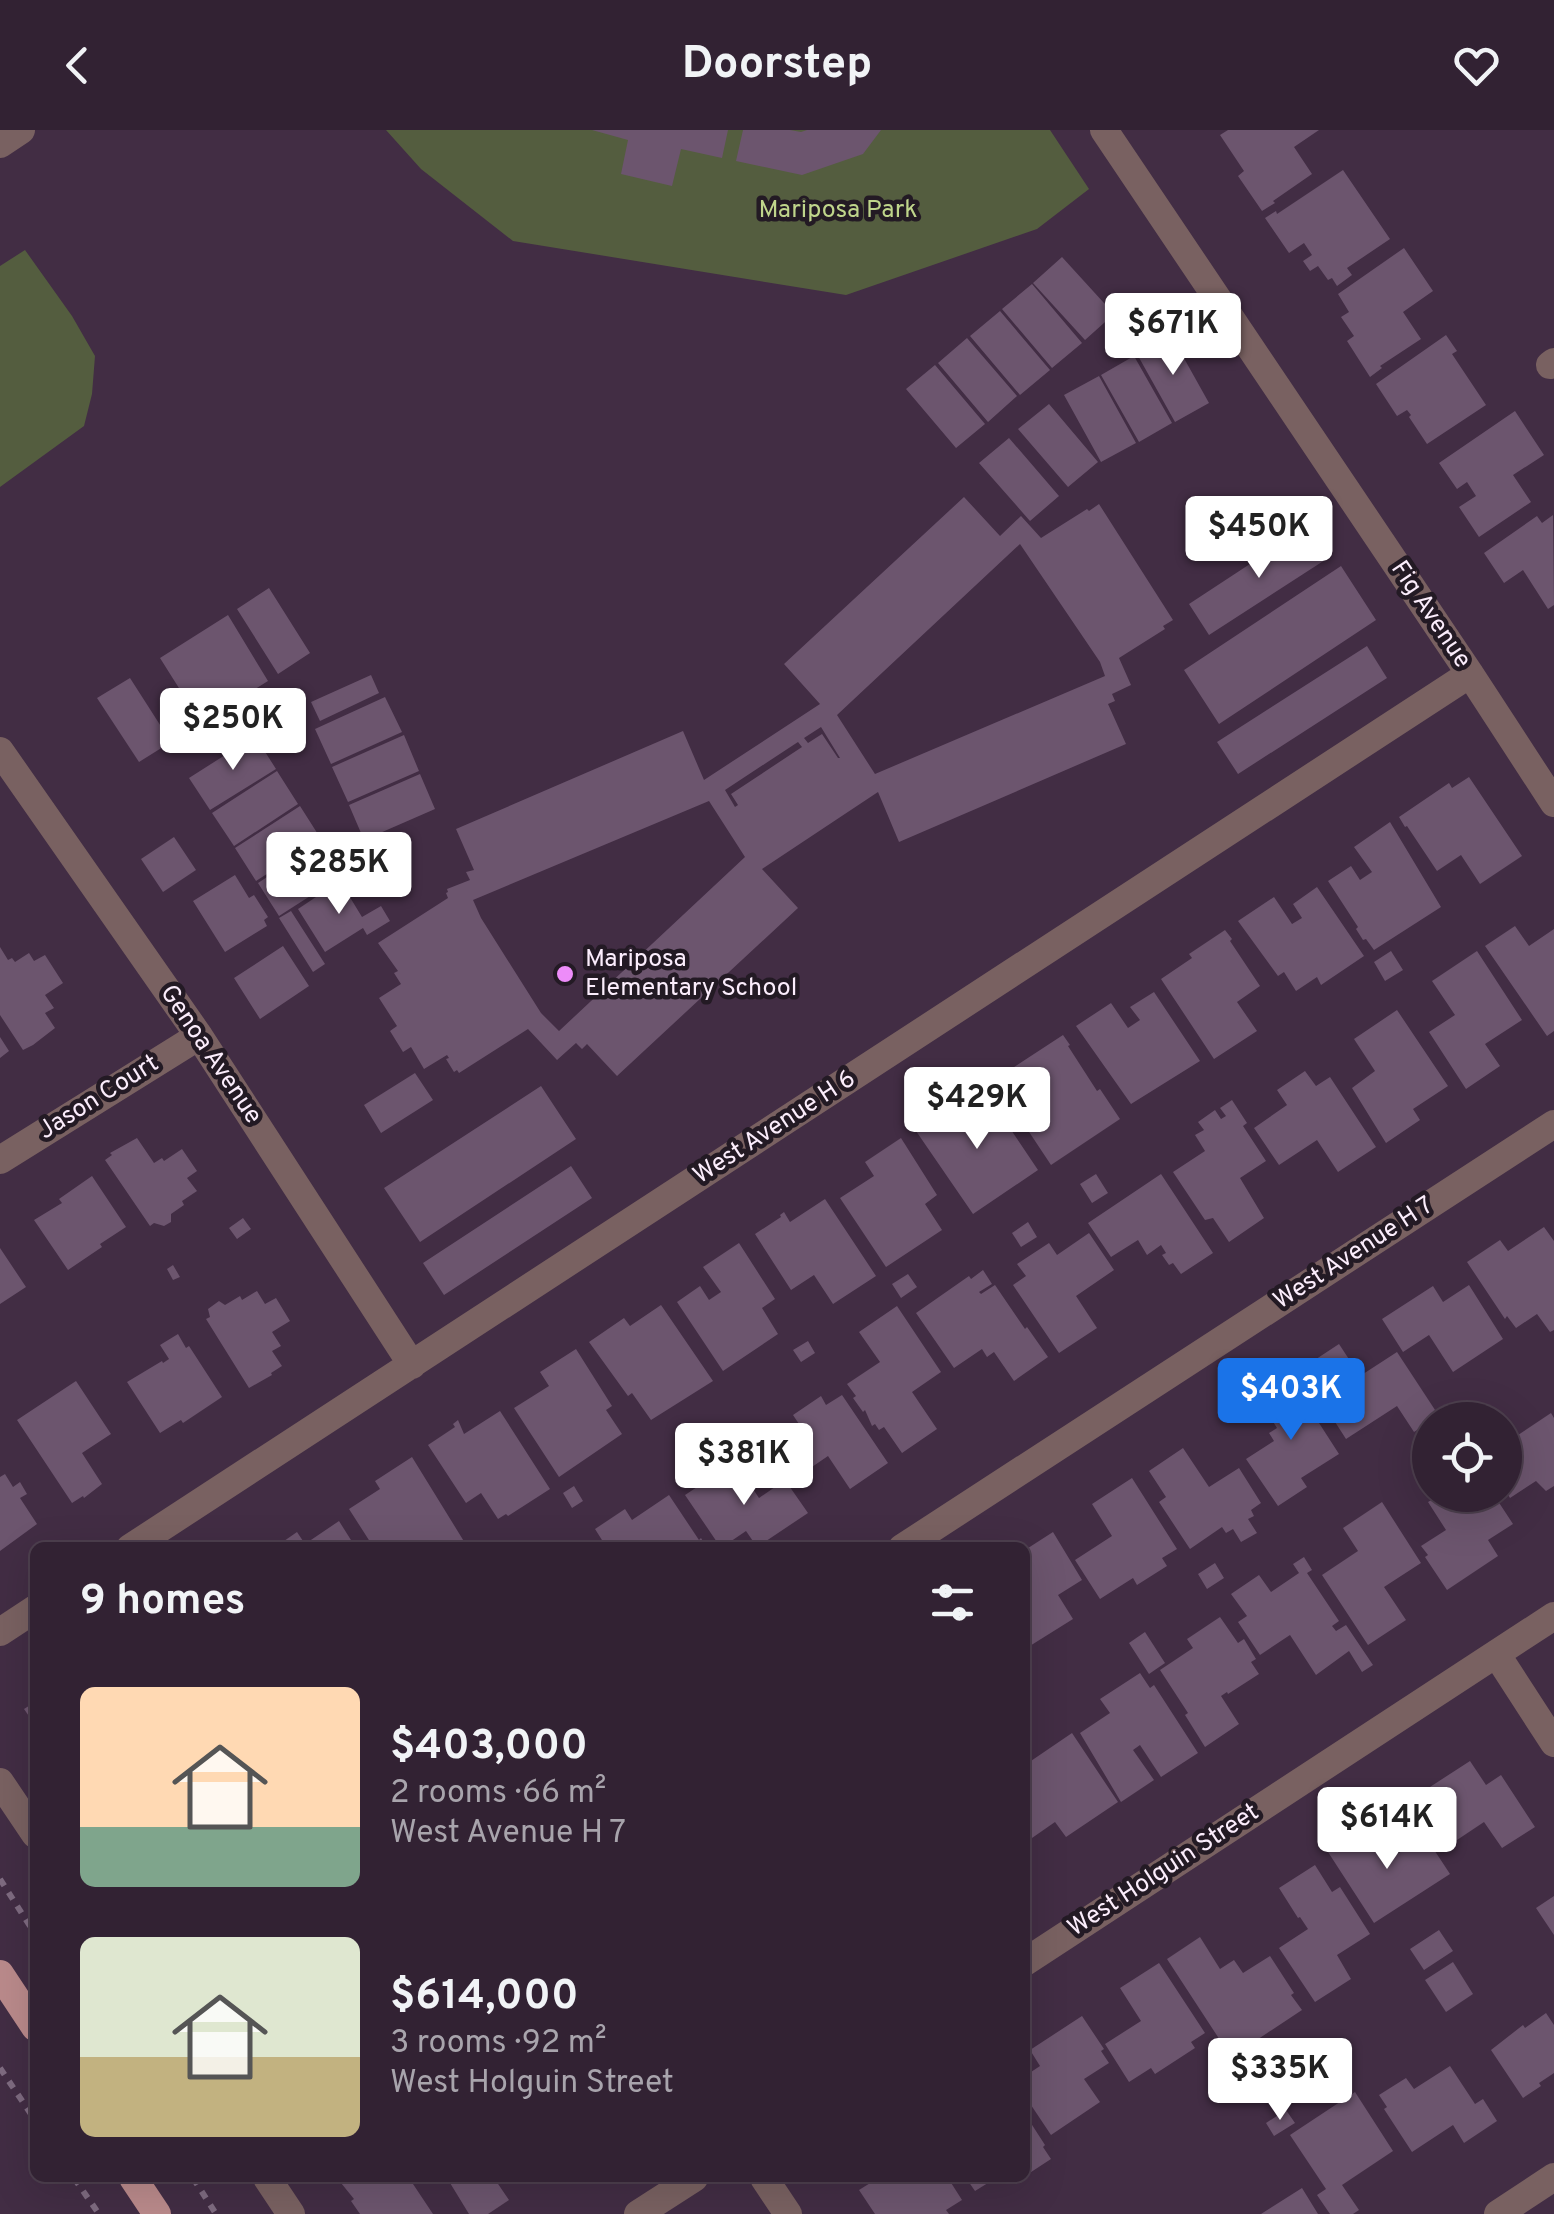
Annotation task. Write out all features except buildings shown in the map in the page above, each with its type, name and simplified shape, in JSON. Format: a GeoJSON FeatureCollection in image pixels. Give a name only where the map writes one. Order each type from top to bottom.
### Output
{"type":"FeatureCollection","features":[{"type":"Feature","properties":{"kind":"main road"},"geometry":{"type":"LineString","coordinates":[[0,1974],[30,2020]]}},
{"type":"Feature","properties":{"kind":"main road"},"geometry":{"type":"LineString","coordinates":[[136,2182],[157,2214]]}},
{"type":"Feature","properties":{"kind":"street"},"geometry":{"type":"LineString","coordinates":[[0,143],[21,130]]}},
{"type":"Feature","properties":{"kind":"street","name":"Fig Avenue"},"geometry":{"type":"LineString","coordinates":[[1104,130],[1554,804]]}},
{"type":"Feature","properties":{"kind":"street","name":"West Avenue H 6"},"geometry":{"type":"LineString","coordinates":[[139,1542],[1470,674]]}},
{"type":"Feature","properties":{"kind":"street","name":"Genoa Avenue"},"geometry":{"type":"LineString","coordinates":[[0,750],[199,1036],[412,1364]]}},
{"type":"Feature","properties":{"kind":"street","name":"Jason Court"},"geometry":{"type":"LineString","coordinates":[[0,1160],[199,1036]]}},
{"type":"Feature","properties":{"kind":"street","name":"West Avenue H 7"},"geometry":{"type":"LineString","coordinates":[[911,1542],[1554,1124]]}},
{"type":"Feature","properties":{"kind":"street"},"geometry":{"type":"LineString","coordinates":[[0,1632],[30,1612]]}},
{"type":"Feature","properties":{"kind":"street","name":"West Holguin Street"},"geometry":{"type":"LineString","coordinates":[[1030,1959],[1554,1616]]}},
{"type":"Feature","properties":{"kind":"street"},"geometry":{"type":"LineString","coordinates":[[1497,1655],[1554,1743]]}},
{"type":"Feature","properties":{"kind":"street"},"geometry":{"type":"LineString","coordinates":[[0,1782],[30,1827]]}},
{"type":"Feature","properties":{"kind":"street"},"geometry":{"type":"LineString","coordinates":[[1498,2214],[1554,2177]]}},
{"type":"Feature","properties":{"kind":"street"},"geometry":{"type":"LineString","coordinates":[[269,2182],[291,2214]]}},
{"type":"Feature","properties":{"kind":"street"},"geometry":{"type":"LineString","coordinates":[[638,2214],[688,2182]]}},
{"type":"Feature","properties":{"kind":"street"},"geometry":{"type":"LineString","coordinates":[[767,2182],[788,2214]]}},
{"type":"Feature","properties":{"kind":"path"},"geometry":{"type":"LineString","coordinates":[[0,1880],[30,1926]]}},
{"type":"Feature","properties":{"kind":"path"},"geometry":{"type":"LineString","coordinates":[[0,2068],[30,2113]]}},
{"type":"Feature","properties":{"kind":"path"},"geometry":{"type":"LineString","coordinates":[[77,2182],[99,2214]]}},
{"type":"Feature","properties":{"kind":"path"},"geometry":{"type":"LineString","coordinates":[[195,2182],[216,2214]]}},
{"type":"Feature","properties":{"kind":"green space","name":"Mariposa Park"},"geometry":{"type":"Polygon","coordinates":[[[386,130],[1050,130],[1089,189],[1037,229],[846,295],[513,241],[421,169],[386,130]]]}},
{"type":"Feature","properties":{"kind":"green space"},"geometry":{"type":"Polygon","coordinates":[[[25,250],[95,356],[92,394],[84,426],[0,487],[0,266],[25,250]]]}},
{"type":"Feature","properties":{"kind":"place","name":"Mariposa Elementary School"},"geometry":{"type":"Point","coordinates":[565,974]}}]}
